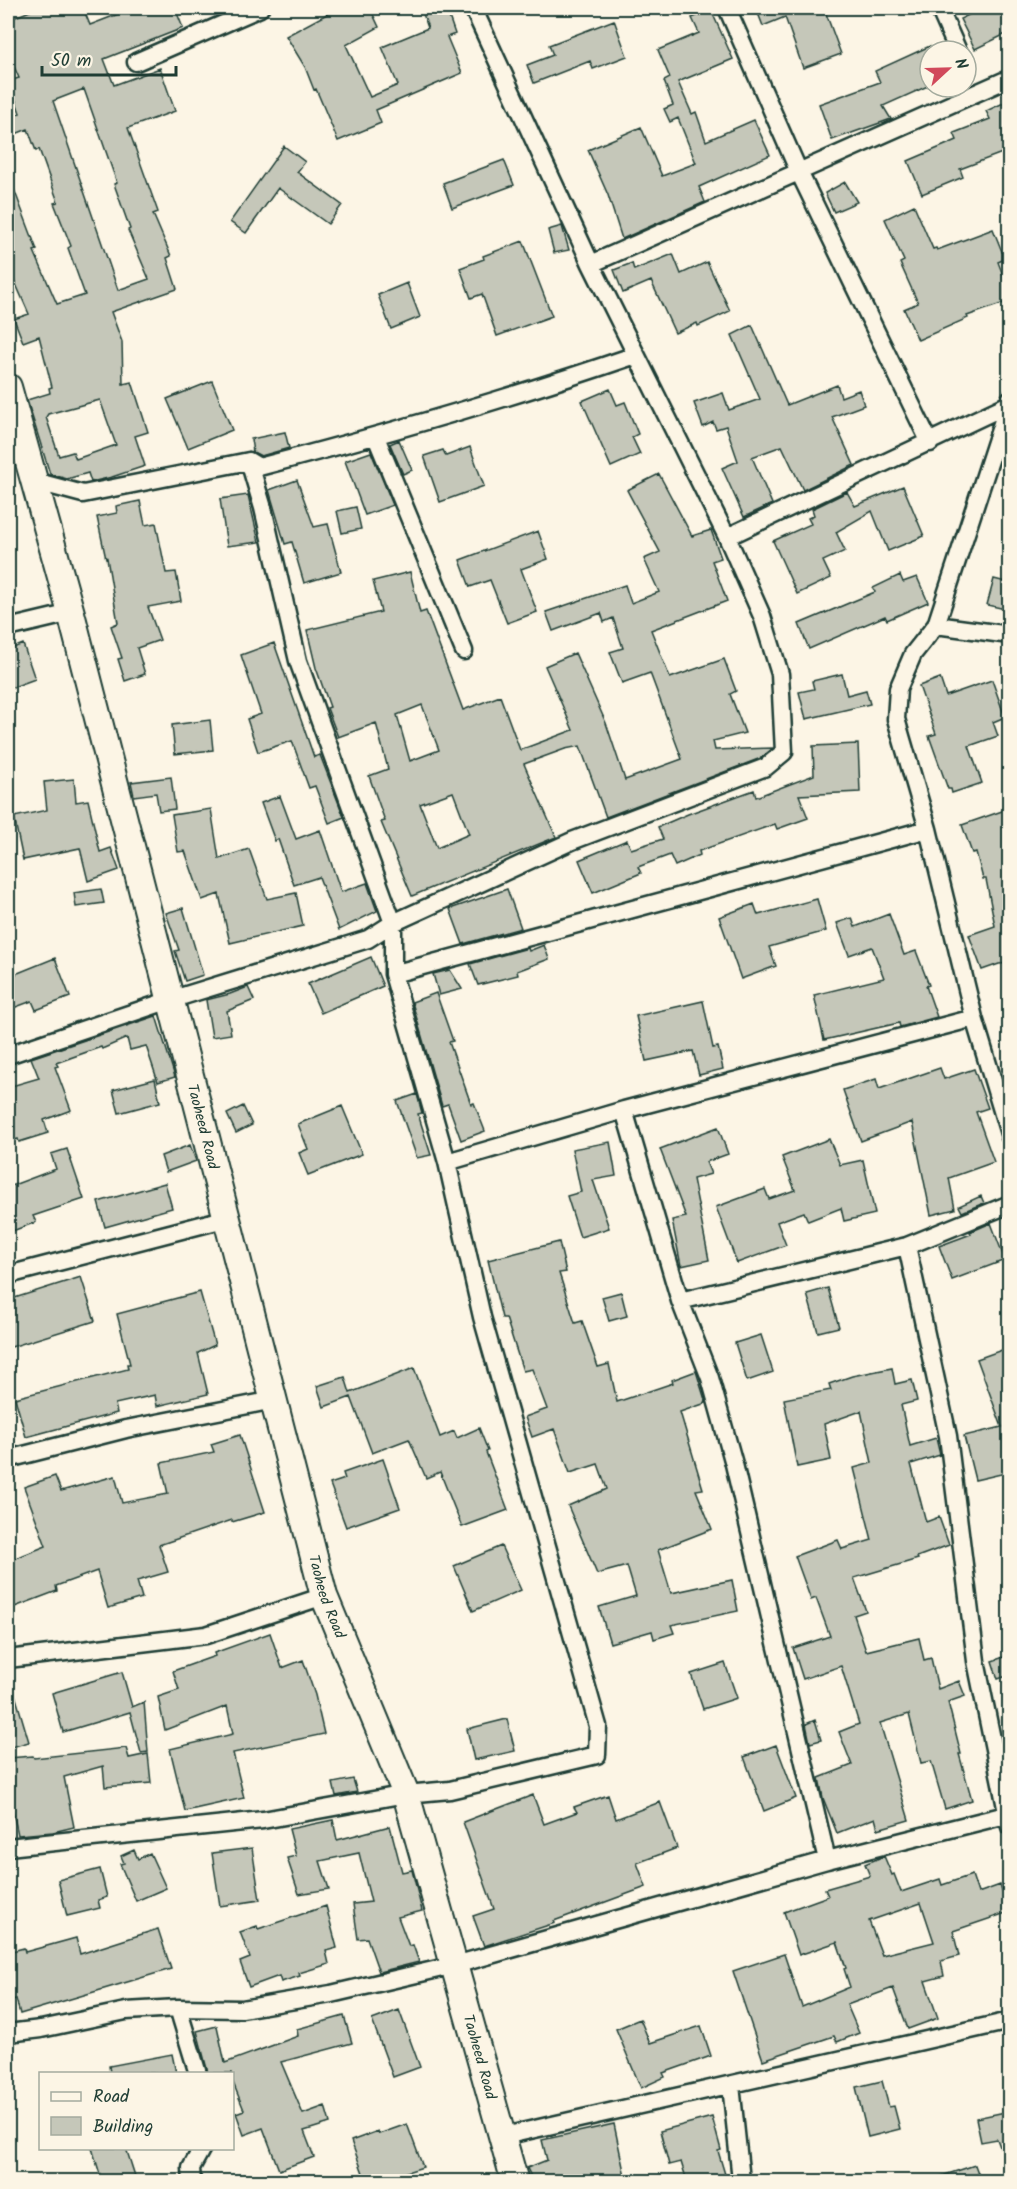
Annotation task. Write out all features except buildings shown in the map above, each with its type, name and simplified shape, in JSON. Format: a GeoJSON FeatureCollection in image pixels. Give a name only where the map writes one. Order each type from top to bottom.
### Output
{"type":"FeatureCollection","features":[{"type":"Feature","properties":{"kind":"main road","name":"Taoheed Road"},"geometry":{"type":"LineString","coordinates":[[8,387],[71,613],[324,1596],[406,1794],[515,2181]]}},
{"type":"Feature","properties":{"kind":"street"},"geometry":{"type":"LineString","coordinates":[[136,62],[260,8]]}},
{"type":"Feature","properties":{"kind":"street"},"geometry":{"type":"LineString","coordinates":[[8,1055],[170,1000],[368,939],[393,922],[572,841],[766,767],[784,752],[780,674],[762,616],[727,537],[591,264],[473,8]]}},
{"type":"Feature","properties":{"kind":"street"},"geometry":{"type":"LineString","coordinates":[[727,8],[799,172],[930,443]]}},
{"type":"Feature","properties":{"kind":"street"},"geometry":{"type":"LineString","coordinates":[[939,8],[953,39]]}},
{"type":"Feature","properties":{"kind":"street"},"geometry":{"type":"LineString","coordinates":[[591,264],[1010,78]]}},
{"type":"Feature","properties":{"kind":"street"},"geometry":{"type":"LineString","coordinates":[[34,481],[83,494],[249,461],[259,467],[376,437],[532,391],[636,355]]}},
{"type":"Feature","properties":{"kind":"street"},"geometry":{"type":"LineString","coordinates":[[727,537],[930,443],[1008,402]]}},
{"type":"Feature","properties":{"kind":"street"},"geometry":{"type":"LineString","coordinates":[[1008,402],[936,626],[913,654],[898,689],[896,719],[928,829],[974,1018],[1010,1137]]}},
{"type":"Feature","properties":{"kind":"street"},"geometry":{"type":"LineString","coordinates":[[376,437],[464,651]]}},
{"type":"Feature","properties":{"kind":"street"},"geometry":{"type":"LineString","coordinates":[[8,1847],[263,1820],[406,1794],[450,1790],[597,1755],[598,1726],[482,1317],[447,1162],[393,974],[393,922],[298,661],[263,508],[249,461]]}},
{"type":"Feature","properties":{"kind":"street"},"geometry":{"type":"LineString","coordinates":[[8,628],[71,613]]}},
{"type":"Feature","properties":{"kind":"street"},"geometry":{"type":"LineString","coordinates":[[936,626],[1010,635]]}},
{"type":"Feature","properties":{"kind":"street"},"geometry":{"type":"LineString","coordinates":[[393,974],[928,829]]}},
{"type":"Feature","properties":{"kind":"street"},"geometry":{"type":"LineString","coordinates":[[447,1162],[624,1110],[974,1018]]}},
{"type":"Feature","properties":{"kind":"street"},"geometry":{"type":"LineString","coordinates":[[624,1110],[680,1301],[710,1378],[734,1464],[827,1860]]}},
{"type":"Feature","properties":{"kind":"street"},"geometry":{"type":"LineString","coordinates":[[680,1301],[907,1246],[1010,1204]]}},
{"type":"Feature","properties":{"kind":"street"},"geometry":{"type":"LineString","coordinates":[[8,1275],[228,1218]]}},
{"type":"Feature","properties":{"kind":"street"},"geometry":{"type":"LineString","coordinates":[[8,2033],[41,2029],[126,2011],[178,2008],[242,2009],[331,1994],[455,1965],[827,1860],[1009,1819],[976,1661],[948,1436],[907,1246]]}},
{"type":"Feature","properties":{"kind":"street"},"geometry":{"type":"LineString","coordinates":[[8,1459],[126,1429],[274,1400]]}},
{"type":"Feature","properties":{"kind":"street"},"geometry":{"type":"LineString","coordinates":[[8,1659],[206,1635],[324,1596]]}},
{"type":"Feature","properties":{"kind":"street"},"geometry":{"type":"LineString","coordinates":[[178,2008],[198,2072]]}},
{"type":"Feature","properties":{"kind":"street"},"geometry":{"type":"LineString","coordinates":[[504,2136],[1010,2021]]}},
{"type":"Feature","properties":{"kind":"street"},"geometry":{"type":"LineString","coordinates":[[731,2085],[741,2180]]}},
{"type":"Feature","properties":{"kind":"street"},"geometry":{"type":"LineString","coordinates":[[192,2181],[190,2168],[201,2150]]}}]}
